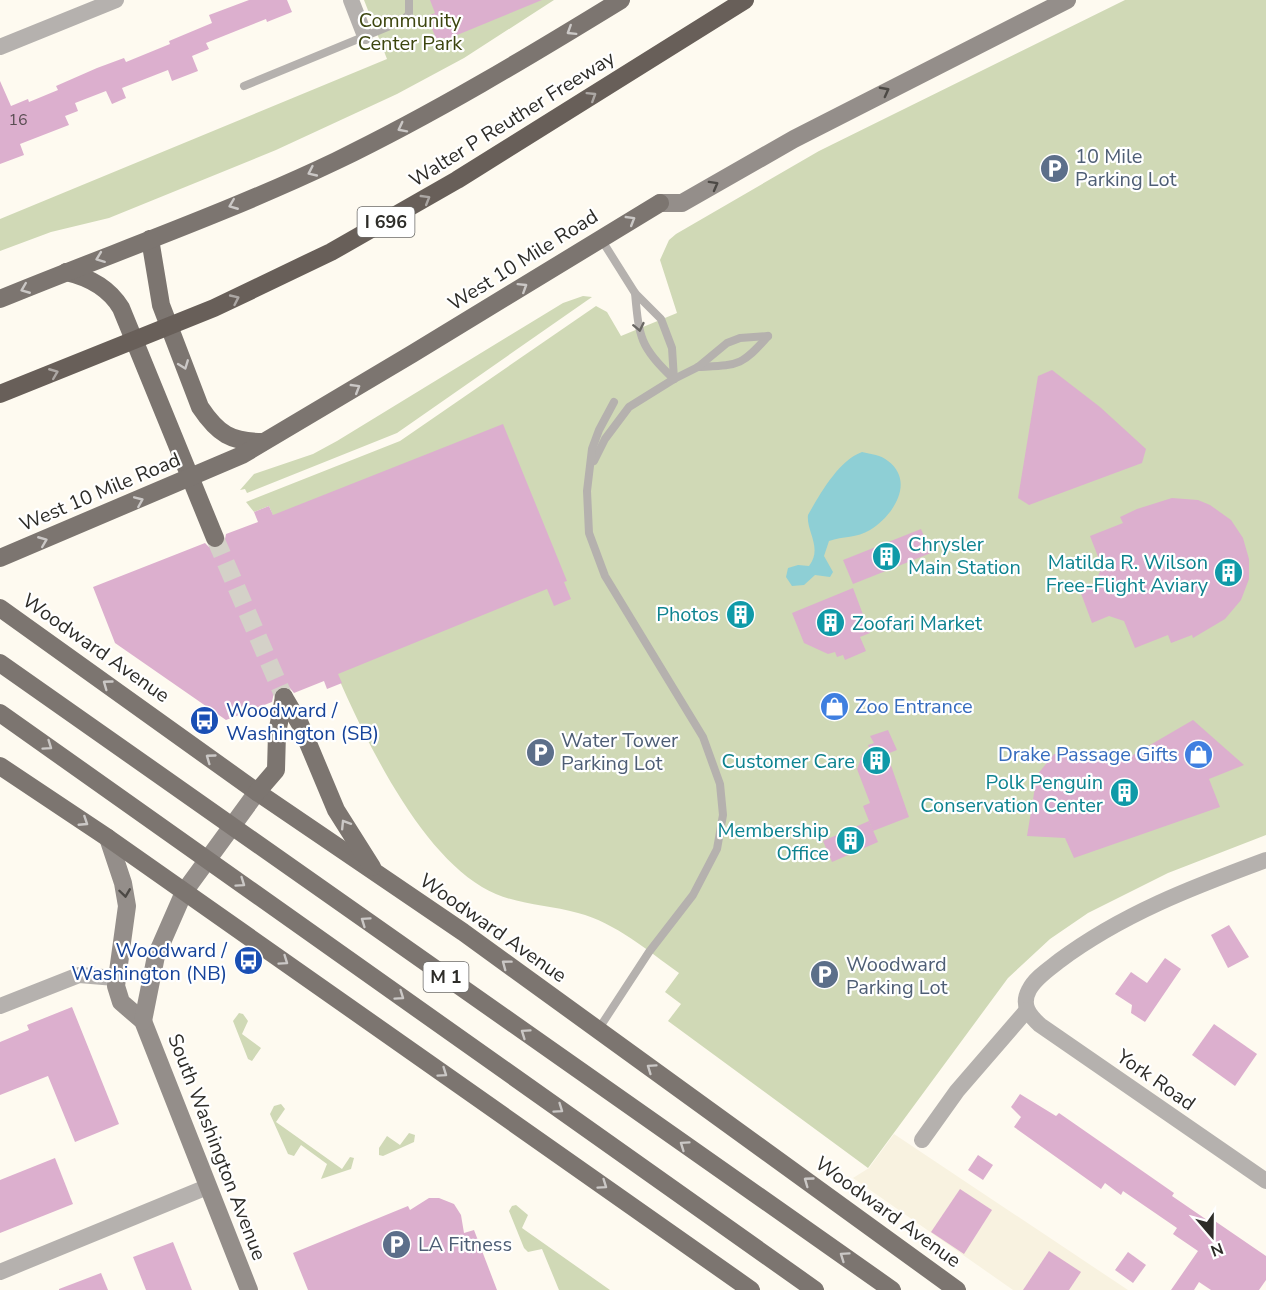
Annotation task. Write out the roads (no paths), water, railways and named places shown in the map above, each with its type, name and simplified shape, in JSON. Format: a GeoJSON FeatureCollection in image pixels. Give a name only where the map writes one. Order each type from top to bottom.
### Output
{"type":"FeatureCollection","features":[{"type":"Feature","properties":{"kind":"highway","name":"Walter P Reuther Freeway"},"geometry":{"type":"LineString","coordinates":[[0,394],[214,308],[331,252],[430,196],[745,0]]}},
{"type":"Feature","properties":{"kind":"main road"},"geometry":{"type":"LineString","coordinates":[[0,299],[297,179],[432,113],[621,0]]}},
{"type":"Feature","properties":{"kind":"main road","name":"West 10 Mile Road"},"geometry":{"type":"LineString","coordinates":[[0,558],[191,478],[264,442],[660,203],[682,203],[825,123],[1067,0]]}},
{"type":"Feature","properties":{"kind":"main road"},"geometry":{"type":"LineString","coordinates":[[150,239],[161,305],[200,407],[221,431],[239,441],[264,442]]}},
{"type":"Feature","properties":{"kind":"main road"},"geometry":{"type":"LineString","coordinates":[[66,272],[90,279],[112,296],[121,308],[216,538]]}},
{"type":"Feature","properties":{"kind":"main road","name":"Woodward Avenue"},"geometry":{"type":"LineString","coordinates":[[0,608],[8,618],[463,932],[597,1030],[733,1125],[957,1290]]}},
{"type":"Feature","properties":{"kind":"main road","name":"M 1"},"geometry":{"type":"LineString","coordinates":[[0,663],[892,1290]]}},
{"type":"Feature","properties":{"kind":"main road"},"geometry":{"type":"LineString","coordinates":[[257,792],[276,770],[277,733],[284,697],[300,724],[336,810],[376,873]]}},
{"type":"Feature","properties":{"kind":"main road","name":"M 1"},"geometry":{"type":"LineString","coordinates":[[0,713],[815,1290]]}},
{"type":"Feature","properties":{"kind":"main road"},"geometry":{"type":"LineString","coordinates":[[0,766],[108,838],[190,885],[751,1290]]}},
{"type":"Feature","properties":{"kind":"main road","name":"South Washington Avenue"},"geometry":{"type":"LineString","coordinates":[[143,1021],[156,956],[190,885],[257,792]]}},
{"type":"Feature","properties":{"kind":"main road","name":"South Washington Avenue"},"geometry":{"type":"LineString","coordinates":[[108,838],[123,883],[126,906],[115,978],[121,1002],[143,1021],[249,1290]]}},
{"type":"Feature","properties":{"kind":"street"},"geometry":{"type":"LineString","coordinates":[[0,46],[116,0]]}},
{"type":"Feature","properties":{"kind":"street"},"geometry":{"type":"LineString","coordinates":[[351,0],[365,36]]}},
{"type":"Feature","properties":{"kind":"street"},"geometry":{"type":"LineString","coordinates":[[922,1140],[957,1091],[1027,1010],[1029,990],[1034,983],[1103,930],[1183,891],[1266,860]]}},
{"type":"Feature","properties":{"kind":"street"},"geometry":{"type":"LineString","coordinates":[[0,1006],[79,975],[115,978]]}},
{"type":"Feature","properties":{"kind":"street","name":"York Road"},"geometry":{"type":"LineString","coordinates":[[1027,1010],[1040,1025],[1266,1181]]}},
{"type":"Feature","properties":{"kind":"street"},"geometry":{"type":"LineString","coordinates":[[0,1272],[207,1187]]}},
{"type":"Feature","properties":{"kind":"lane"},"geometry":{"type":"LineString","coordinates":[[243,86],[402,21],[409,14],[410,0]]}},
{"type":"Feature","properties":{"kind":"lane"},"geometry":{"type":"LineString","coordinates":[[601,238],[635,293],[661,319],[672,348],[674,379]]}},
{"type":"Feature","properties":{"kind":"lane"},"geometry":{"type":"LineString","coordinates":[[635,293],[638,329],[651,358],[674,379]]}},
{"type":"Feature","properties":{"kind":"lane"},"geometry":{"type":"LineString","coordinates":[[591,471],[605,439],[629,407],[698,367],[727,343],[740,338],[768,336],[748,360],[735,365],[698,367]]}},
{"type":"Feature","properties":{"kind":"lane"},"geometry":{"type":"LineString","coordinates":[[597,1030],[704,876],[717,849],[723,805],[720,784],[703,737],[600,567],[588,524],[595,440],[614,402]]}},
{"type":"Feature","properties":{"kind":"water"},"geometry":{"type":"Polygon","coordinates":[[[862,452],[882,457],[896,469],[900,479],[900,489],[893,508],[870,530],[829,541],[824,556],[833,572],[830,577],[815,575],[804,585],[792,586],[786,577],[788,568],[798,565],[809,566],[813,559],[814,546],[808,515],[838,470],[862,452]]]}},
{"type":"Feature","properties":{"kind":"tunnel"},"geometry":{"type":"LineString","coordinates":[[215,538],[284,697]]}},
{"type":"Feature","properties":{"kind":"place","name":"10 Mile Parking Lot"},"geometry":{"type":"Point","coordinates":[1054,168]}},
{"type":"Feature","properties":{"kind":"place","name":"Chrysler Main Station"},"geometry":{"type":"Point","coordinates":[887,556]}},
{"type":"Feature","properties":{"kind":"place","name":"Matilda R. Wilson Free-Flight Aviary"},"geometry":{"type":"Point","coordinates":[1229,573]}},
{"type":"Feature","properties":{"kind":"place","name":"Photos"},"geometry":{"type":"Point","coordinates":[740,614]}},
{"type":"Feature","properties":{"kind":"place","name":"Zoofari Market"},"geometry":{"type":"Point","coordinates":[831,623]}},
{"type":"Feature","properties":{"kind":"place","name":"Zoo Entrance"},"geometry":{"type":"Point","coordinates":[834,706]}},
{"type":"Feature","properties":{"kind":"place","name":"Woodward / Washington (SB)"},"geometry":{"type":"Point","coordinates":[205,721]}},
{"type":"Feature","properties":{"kind":"place","name":"Water Tower Parking Lot"},"geometry":{"type":"Point","coordinates":[540,752]}},
{"type":"Feature","properties":{"kind":"place","name":"Drake Passage Gifts"},"geometry":{"type":"Point","coordinates":[1199,754]}},
{"type":"Feature","properties":{"kind":"place","name":"Customer Care"},"geometry":{"type":"Point","coordinates":[876,761]}},
{"type":"Feature","properties":{"kind":"place","name":"Polk Penguin Conservation Center"},"geometry":{"type":"Point","coordinates":[1124,793]}},
{"type":"Feature","properties":{"kind":"place","name":"Membership Office"},"geometry":{"type":"Point","coordinates":[850,841]}},
{"type":"Feature","properties":{"kind":"place","name":"Woodward / Washington (NB)"},"geometry":{"type":"Point","coordinates":[248,961]}},
{"type":"Feature","properties":{"kind":"place","name":"Woodward Parking Lot"},"geometry":{"type":"Point","coordinates":[825,975]}},
{"type":"Feature","properties":{"kind":"place","name":"LA Fitness"},"geometry":{"type":"Point","coordinates":[397,1244]}},
{"type":"Feature","properties":{"kind":"park label","name":"Community Center Park"},"geometry":{"type":"Point","coordinates":[410,32]}}]}
